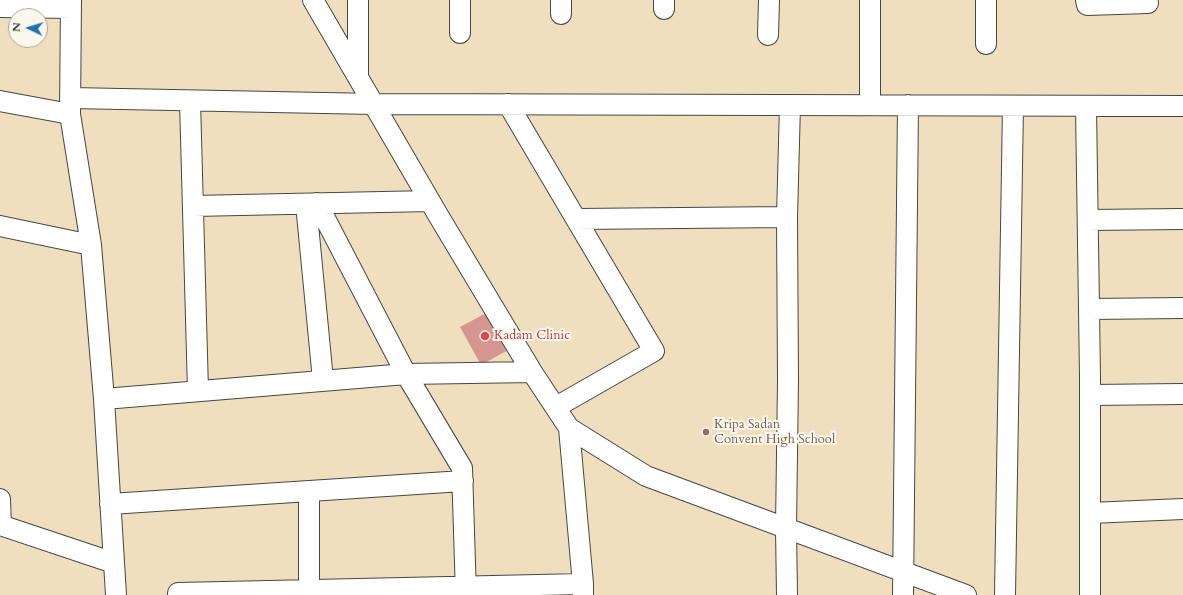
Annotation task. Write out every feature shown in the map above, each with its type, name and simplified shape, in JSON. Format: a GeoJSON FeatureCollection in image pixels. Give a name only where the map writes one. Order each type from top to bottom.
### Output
{"type":"FeatureCollection","features":[{"type":"Feature","properties":{"kind":"street"},"geometry":{"type":"LineString","coordinates":[[313,0],[532,372],[570,428],[646,476],[966,595]]}},
{"type":"Feature","properties":{"kind":"street"},"geometry":{"type":"LineString","coordinates":[[358,0],[358,76]]}},
{"type":"Feature","properties":{"kind":"street"},"geometry":{"type":"LineString","coordinates":[[460,0],[460,33]]}},
{"type":"Feature","properties":{"kind":"street"},"geometry":{"type":"LineString","coordinates":[[768,35],[769,0]]}},
{"type":"Feature","properties":{"kind":"street"},"geometry":{"type":"LineString","coordinates":[[870,0],[870,105]]}},
{"type":"Feature","properties":{"kind":"street"},"geometry":{"type":"LineString","coordinates":[[986,0],[986,44]]}},
{"type":"Feature","properties":{"kind":"street"},"geometry":{"type":"LineString","coordinates":[[1086,0],[1087,5],[1148,3]]}},
{"type":"Feature","properties":{"kind":"street"},"geometry":{"type":"LineString","coordinates":[[0,7],[71,4],[70,106],[91,245],[104,399],[116,595]]}},
{"type":"Feature","properties":{"kind":"street"},"geometry":{"type":"LineString","coordinates":[[0,101],[70,106],[190,101],[374,104],[1183,106]]}},
{"type":"Feature","properties":{"kind":"street"},"geometry":{"type":"LineString","coordinates":[[190,101],[198,391]]}},
{"type":"Feature","properties":{"kind":"street"},"geometry":{"type":"LineString","coordinates":[[508,104],[654,351],[556,407]]}},
{"type":"Feature","properties":{"kind":"street"},"geometry":{"type":"LineString","coordinates":[[787,595],[787,217],[790,105]]}},
{"type":"Feature","properties":{"kind":"street"},"geometry":{"type":"LineString","coordinates":[[903,595],[908,105]]}},
{"type":"Feature","properties":{"kind":"street"},"geometry":{"type":"LineString","coordinates":[[1005,595],[1013,106]]}},
{"type":"Feature","properties":{"kind":"street"},"geometry":{"type":"LineString","coordinates":[[1086,106],[1090,395],[1090,595]]}},
{"type":"Feature","properties":{"kind":"street"},"geometry":{"type":"LineString","coordinates":[[193,206],[430,201]]}},
{"type":"Feature","properties":{"kind":"street"},"geometry":{"type":"LineString","coordinates":[[311,203],[406,374],[462,468],[466,591]]}},
{"type":"Feature","properties":{"kind":"street"},"geometry":{"type":"LineString","coordinates":[[311,203],[322,380]]}},
{"type":"Feature","properties":{"kind":"street"},"geometry":{"type":"LineString","coordinates":[[577,219],[787,217]]}},
{"type":"Feature","properties":{"kind":"street"},"geometry":{"type":"LineString","coordinates":[[1088,220],[1183,219]]}},
{"type":"Feature","properties":{"kind":"street"},"geometry":{"type":"LineString","coordinates":[[0,226],[91,245]]}},
{"type":"Feature","properties":{"kind":"street"},"geometry":{"type":"LineString","coordinates":[[1089,309],[1183,308]]}},
{"type":"Feature","properties":{"kind":"street"},"geometry":{"type":"LineString","coordinates":[[104,399],[406,374],[532,372]]}},
{"type":"Feature","properties":{"kind":"street"},"geometry":{"type":"LineString","coordinates":[[1090,395],[1183,394]]}},
{"type":"Feature","properties":{"kind":"street"},"geometry":{"type":"LineString","coordinates":[[178,593],[583,590],[570,428]]}},
{"type":"Feature","properties":{"kind":"street"},"geometry":{"type":"LineString","coordinates":[[110,504],[463,481]]}},
{"type":"Feature","properties":{"kind":"street"},"geometry":{"type":"LineString","coordinates":[[309,491],[309,593]]}},
{"type":"Feature","properties":{"kind":"street"},"geometry":{"type":"LineString","coordinates":[[0,499],[0,525],[114,563]]}},
{"type":"Feature","properties":{"kind":"street"},"geometry":{"type":"LineString","coordinates":[[1090,513],[1183,509]]}},
{"type":"Feature","properties":{"kind":"building"},"geometry":{"type":"Polygon","coordinates":[[[488,312],[508,350],[481,365],[460,327],[488,312]]]}},
{"type":"Feature","properties":{"kind":"place","name":"Kadam Clinic"},"geometry":{"type":"Point","coordinates":[485,336]}},
{"type":"Feature","properties":{"kind":"place","name":"Kripa Sadan Convent High School"},"geometry":{"type":"Point","coordinates":[706,432]}}]}
